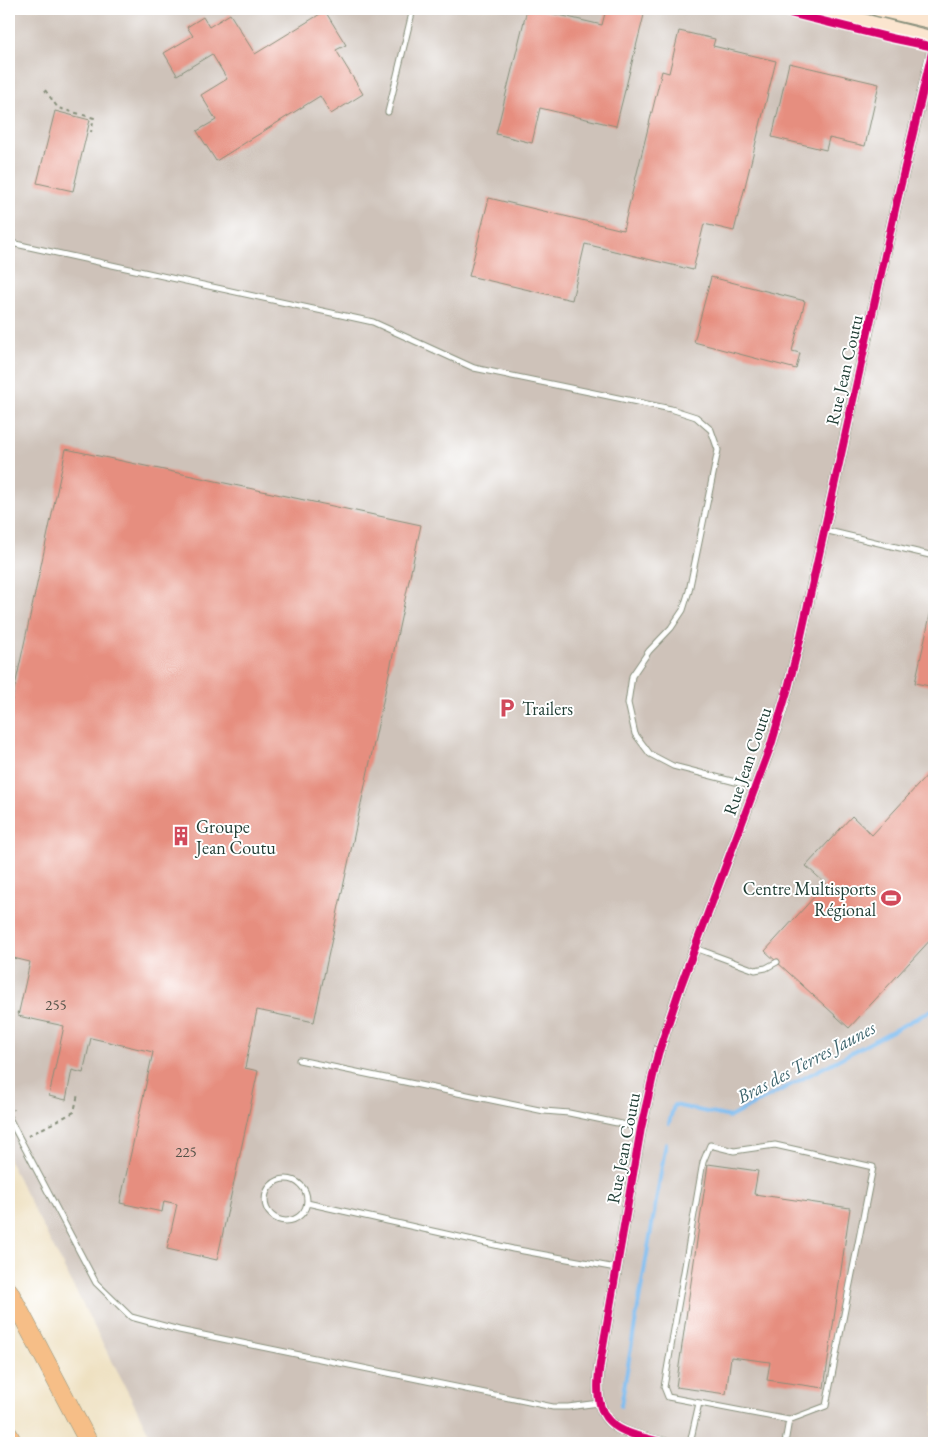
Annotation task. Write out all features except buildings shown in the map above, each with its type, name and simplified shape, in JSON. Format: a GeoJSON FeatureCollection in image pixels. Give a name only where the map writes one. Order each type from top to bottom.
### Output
{"type":"FeatureCollection","features":[{"type":"Feature","properties":{"kind":"highway"},"geometry":{"type":"LineString","coordinates":[[9,1291],[89,1443]]}},
{"type":"Feature","properties":{"kind":"highway"},"geometry":{"type":"LineString","coordinates":[[9,1435],[13,1443]]}},
{"type":"Feature","properties":{"kind":"main road"},"geometry":{"type":"LineString","coordinates":[[816,9],[934,39]]}},
{"type":"Feature","properties":{"kind":"main road"},"geometry":{"type":"LineString","coordinates":[[878,9],[934,22]]}},
{"type":"Feature","properties":{"kind":"street","name":"Rue Jean Coutu"},"geometry":{"type":"LineString","coordinates":[[599,1403],[599,1375],[641,1128],[663,1039],[694,948],[771,745],[788,688],[896,204],[934,44]]}},
{"type":"Feature","properties":{"kind":"street"},"geometry":{"type":"LineString","coordinates":[[599,1403],[606,1419],[618,1428],[635,1436],[665,1443]]}},
{"type":"Feature","properties":{"kind":"lane"},"geometry":{"type":"LineString","coordinates":[[388,112],[413,9]]}},
{"type":"Feature","properties":{"kind":"lane"},"geometry":{"type":"LineString","coordinates":[[9,245],[11,243],[373,322],[474,368],[696,416],[712,430],[718,450],[689,590],[684,610],[648,651],[632,676],[628,703],[635,734],[650,754],[673,766],[755,787]]}},
{"type":"Feature","properties":{"kind":"lane"},"geometry":{"type":"LineString","coordinates":[[824,530],[934,556]]}},
{"type":"Feature","properties":{"kind":"lane"},"geometry":{"type":"LineString","coordinates":[[694,948],[755,970],[766,968],[777,962]]}},
{"type":"Feature","properties":{"kind":"lane"},"geometry":{"type":"LineString","coordinates":[[299,1060],[544,1111],[569,1113],[641,1128]]}},
{"type":"Feature","properties":{"kind":"lane"},"geometry":{"type":"LineString","coordinates":[[9,1118],[96,1282],[131,1317],[179,1330],[553,1407],[575,1407],[599,1403]]}},
{"type":"Feature","properties":{"kind":"lane"},"geometry":{"type":"LineString","coordinates":[[710,1145],[734,1151],[775,1145],[874,1167],[826,1406],[789,1420],[699,1403],[668,1397],[664,1387],[703,1162],[710,1145]]}},
{"type":"Feature","properties":{"kind":"lane"},"geometry":{"type":"LineString","coordinates":[[290,1179],[302,1185],[305,1190],[307,1203],[300,1216],[280,1220],[269,1211],[265,1198],[267,1191],[277,1181],[290,1179]]}},
{"type":"Feature","properties":{"kind":"lane"},"geometry":{"type":"LineString","coordinates":[[307,1203],[513,1249],[617,1268]]}},
{"type":"Feature","properties":{"kind":"lane"},"geometry":{"type":"LineString","coordinates":[[690,1443],[699,1403]]}},
{"type":"Feature","properties":{"kind":"lane"},"geometry":{"type":"LineString","coordinates":[[785,1443],[789,1420]]}},
{"type":"Feature","properties":{"kind":"path"},"geometry":{"type":"LineString","coordinates":[[45,90],[58,108],[94,118],[90,132]]}},
{"type":"Feature","properties":{"kind":"path"},"geometry":{"type":"LineString","coordinates":[[9,983],[10,979]]}},
{"type":"Feature","properties":{"kind":"path"},"geometry":{"type":"LineString","coordinates":[[9,1010],[19,1013]]}},
{"type":"Feature","properties":{"kind":"path"},"geometry":{"type":"LineString","coordinates":[[27,1137],[74,1112],[78,1094]]}},
{"type":"Feature","properties":{"kind":"path"},"geometry":{"type":"LineString","coordinates":[[9,1102],[13,1111]]}},
{"type":"Feature","properties":{"kind":"shaded area"},"geometry":{"type":"Polygon","coordinates":[[[9,9],[934,9],[934,1443],[154,1443],[9,1161],[9,9]]]}},
{"type":"Feature","properties":{"kind":"waterway","name":"Bras des Terres Jaunes"},"geometry":{"type":"LineString","coordinates":[[669,1123],[674,1105],[730,1117],[934,1009]]}},
{"type":"Feature","properties":{"kind":"waterway","name":"Bras des Terres Jaunes"},"geometry":{"type":"LineString","coordinates":[[621,1406],[666,1143]]}},
{"type":"Feature","properties":{"kind":"cycle path"},"geometry":{"type":"LineString","coordinates":[[774,9],[934,47]]}},
{"type":"Feature","properties":{"kind":"cycle path"},"geometry":{"type":"LineString","coordinates":[[665,1443],[619,1429],[610,1422],[603,1412],[599,1400],[600,1364],[641,1128],[658,1054],[681,985],[771,745],[788,688],[934,44]]}},
{"type":"Feature","properties":{"kind":"place","name":"Trailers"},"geometry":{"type":"Point","coordinates":[507,708]}},
{"type":"Feature","properties":{"kind":"place","name":"Groupe Jean Coutu"},"geometry":{"type":"Point","coordinates":[181,836]}},
{"type":"Feature","properties":{"kind":"place","name":"Centre Multisports Régional"},"geometry":{"type":"Point","coordinates":[891,898]}}]}
